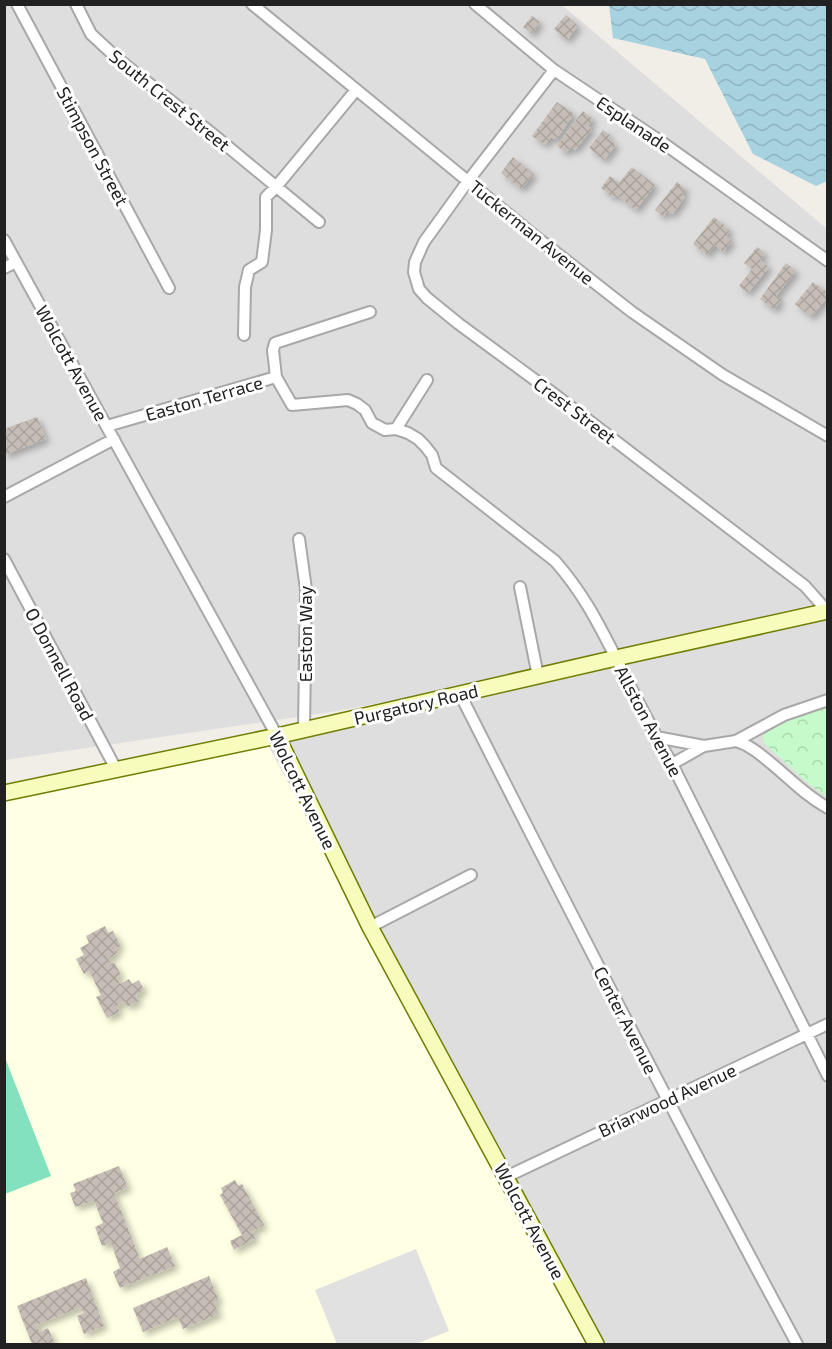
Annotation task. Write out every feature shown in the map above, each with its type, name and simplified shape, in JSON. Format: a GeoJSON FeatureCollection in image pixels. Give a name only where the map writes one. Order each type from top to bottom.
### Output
{"type":"FeatureCollection","features":[{"type":"Feature","properties":{"kind":"street","name":"Stimpson Street"},"geometry":{"type":"LineString","coordinates":[[17,4],[169,288]]}},
{"type":"Feature","properties":{"kind":"street","name":"South Crest Street"},"geometry":{"type":"LineString","coordinates":[[76,4],[91,34],[118,59],[319,222]]}},
{"type":"Feature","properties":{"kind":"street","name":"Tuckerman Avenue"},"geometry":{"type":"LineString","coordinates":[[252,4],[531,233],[632,312],[723,375],[828,436]]}},
{"type":"Feature","properties":{"kind":"street","name":"Esplanade"},"geometry":{"type":"LineString","coordinates":[[475,4],[554,70],[663,143],[828,261]]}},
{"type":"Feature","properties":{"kind":"street"},"geometry":{"type":"LineString","coordinates":[[468,181],[554,70]]}},
{"type":"Feature","properties":{"kind":"street"},"geometry":{"type":"LineString","coordinates":[[244,335],[244,287],[249,270],[262,262],[266,230],[266,197],[356,90]]}},
{"type":"Feature","properties":{"kind":"street","name":"Crest Street"},"geometry":{"type":"LineString","coordinates":[[468,181],[424,242],[415,262],[414,272],[419,289],[459,324],[804,586],[827,611]]}},
{"type":"Feature","properties":{"kind":"street","name":"Wolcott Avenue"},"geometry":{"type":"LineString","coordinates":[[4,240],[277,736],[370,927],[596,1344]]}},
{"type":"Feature","properties":{"kind":"street"},"geometry":{"type":"LineString","coordinates":[[4,268],[16,261]]}},
{"type":"Feature","properties":{"kind":"street","name":"Easton Terrace"},"geometry":{"type":"LineString","coordinates":[[107,426],[276,377],[273,350],[275,344],[370,312]]}},
{"type":"Feature","properties":{"kind":"street","name":"Allston Avenue"},"geometry":{"type":"LineString","coordinates":[[276,377],[292,405],[348,400],[364,410],[372,423],[385,430],[396,429],[408,433],[418,439],[432,455],[436,468],[555,561],[570,577],[595,616],[672,764],[828,1076]]}},
{"type":"Feature","properties":{"kind":"street"},"geometry":{"type":"LineString","coordinates":[[396,429],[427,380]]}},
{"type":"Feature","properties":{"kind":"street"},"geometry":{"type":"LineString","coordinates":[[4,497],[114,440]]}},
{"type":"Feature","properties":{"kind":"street","name":"Easton Way"},"geometry":{"type":"LineString","coordinates":[[299,539],[306,589],[304,730]]}},
{"type":"Feature","properties":{"kind":"street","name":"O Donnell Road"},"geometry":{"type":"LineString","coordinates":[[4,559],[116,770]]}},
{"type":"Feature","properties":{"kind":"street"},"geometry":{"type":"LineString","coordinates":[[520,587],[538,676]]}},
{"type":"Feature","properties":{"kind":"street","name":"Purgatory Road"},"geometry":{"type":"LineString","coordinates":[[4,793],[277,736],[827,611]]}},
{"type":"Feature","properties":{"kind":"street","name":"Center Avenue"},"geometry":{"type":"LineString","coordinates":[[460,694],[667,1100],[797,1344]]}},
{"type":"Feature","properties":{"kind":"street"},"geometry":{"type":"LineString","coordinates":[[672,764],[704,746],[736,741],[784,715],[828,700]]}},
{"type":"Feature","properties":{"kind":"street"},"geometry":{"type":"LineString","coordinates":[[656,736],[704,746]]}},
{"type":"Feature","properties":{"kind":"street"},"geometry":{"type":"LineString","coordinates":[[736,741],[744,743],[759,753],[810,797],[828,807]]}},
{"type":"Feature","properties":{"kind":"street"},"geometry":{"type":"LineString","coordinates":[[370,927],[471,875]]}},
{"type":"Feature","properties":{"kind":"street","name":"Briarwood Avenue"},"geometry":{"type":"LineString","coordinates":[[506,1177],[828,1024]]}},
{"type":"Feature","properties":{"kind":"shaded area"},"geometry":{"type":"Polygon","coordinates":[[[4,5],[562,5],[827,229],[827,601],[465,687],[331,712],[5,760],[4,5]]]}},
{"type":"Feature","properties":{"kind":"shaded area"},"geometry":{"type":"Polygon","coordinates":[[[827,620],[827,1344],[586,1344],[269,747],[291,742],[306,732],[827,620]]]}},
{"type":"Feature","properties":{"kind":"shaded area"},"geometry":{"type":"Polygon","coordinates":[[[269,747],[586,1344],[5,1344],[5,794],[269,747]]]}},
{"type":"Feature","properties":{"kind":"shaded area"},"geometry":{"type":"Polygon","coordinates":[[[416,1249],[449,1331],[416,1344],[337,1344],[315,1290],[416,1249]]]}},
{"type":"Feature","properties":{"kind":"green space"},"geometry":{"type":"Polygon","coordinates":[[[827,705],[827,797],[809,784],[765,744],[762,737],[783,722],[827,705]]]}},
{"type":"Feature","properties":{"kind":"green space"},"geometry":{"type":"Polygon","coordinates":[[[4,1055],[51,1176],[5,1194],[4,1194],[4,1055]]]}},
{"type":"Feature","properties":{"kind":"water"},"geometry":{"type":"Polygon","coordinates":[[[609,5],[827,5],[827,181],[816,186],[753,154],[705,59],[613,38],[609,5]]]}},
{"type":"Feature","properties":{"kind":"building"},"geometry":{"type":"Polygon","coordinates":[[[566,15],[578,26],[567,40],[554,29],[566,15]]]}},
{"type":"Feature","properties":{"kind":"building"},"geometry":{"type":"Polygon","coordinates":[[[532,16],[540,22],[532,34],[523,27],[532,16]]]}},
{"type":"Feature","properties":{"kind":"building"},"geometry":{"type":"Polygon","coordinates":[[[557,102],[574,114],[556,140],[551,137],[545,145],[532,136],[557,102]]]}},
{"type":"Feature","properties":{"kind":"building"},"geometry":{"type":"Polygon","coordinates":[[[583,111],[593,119],[588,126],[592,129],[575,150],[571,147],[566,153],[557,146],[583,111]]]}},
{"type":"Feature","properties":{"kind":"building"},"geometry":{"type":"Polygon","coordinates":[[[603,130],[610,135],[608,138],[616,145],[604,160],[589,148],[603,130]]]}},
{"type":"Feature","properties":{"kind":"building"},"geometry":{"type":"Polygon","coordinates":[[[513,157],[534,174],[521,189],[501,173],[513,157]]]}},
{"type":"Feature","properties":{"kind":"building"},"geometry":{"type":"Polygon","coordinates":[[[632,167],[655,185],[636,210],[617,195],[614,198],[601,188],[610,176],[619,183],[632,167]]]}},
{"type":"Feature","properties":{"kind":"building"},"geometry":{"type":"Polygon","coordinates":[[[677,182],[686,189],[682,195],[685,197],[672,215],[667,211],[663,217],[655,210],[677,182]]]}},
{"type":"Feature","properties":{"kind":"building"},"geometry":{"type":"Polygon","coordinates":[[[714,217],[730,230],[726,235],[732,241],[723,252],[715,245],[707,255],[693,244],[714,217]]]}},
{"type":"Feature","properties":{"kind":"building"},"geometry":{"type":"Polygon","coordinates":[[[757,247],[765,253],[760,260],[769,267],[748,293],[739,286],[752,269],[744,263],[757,247]]]}},
{"type":"Feature","properties":{"kind":"building"},"geometry":{"type":"Polygon","coordinates":[[[786,263],[796,271],[776,296],[781,300],[774,310],[760,299],[786,263]]]}},
{"type":"Feature","properties":{"kind":"building"},"geometry":{"type":"Polygon","coordinates":[[[813,282],[828,293],[828,297],[811,317],[795,304],[813,282]]]}},
{"type":"Feature","properties":{"kind":"building"},"geometry":{"type":"Polygon","coordinates":[[[37,417],[46,439],[4,455],[4,429],[37,417]]]}},
{"type":"Feature","properties":{"kind":"building"},"geometry":{"type":"Polygon","coordinates":[[[105,926],[108,933],[113,931],[121,946],[115,949],[118,953],[108,959],[111,964],[114,962],[121,975],[117,977],[120,984],[129,979],[132,984],[139,980],[144,990],[136,995],[139,1001],[127,1007],[125,1001],[117,1006],[120,1012],[107,1018],[96,997],[101,995],[89,971],[84,974],[76,959],[84,955],[80,948],[89,943],[86,936],[105,926]]]}},
{"type":"Feature","properties":{"kind":"building"},"geometry":{"type":"Polygon","coordinates":[[[119,1166],[128,1188],[114,1193],[140,1259],[167,1247],[175,1266],[120,1288],[113,1272],[120,1268],[111,1243],[102,1246],[95,1227],[103,1223],[94,1201],[75,1207],[70,1193],[76,1191],[73,1184],[119,1166]]]}},
{"type":"Feature","properties":{"kind":"building"},"geometry":{"type":"Polygon","coordinates":[[[235,1180],[238,1186],[242,1184],[264,1225],[252,1232],[256,1238],[234,1250],[230,1241],[242,1235],[220,1195],[223,1193],[221,1188],[235,1180]]]}},
{"type":"Feature","properties":{"kind":"building"},"geometry":{"type":"Polygon","coordinates":[[[209,1276],[219,1301],[214,1303],[219,1314],[183,1329],[178,1317],[143,1332],[133,1308],[209,1276]]]}},
{"type":"Feature","properties":{"kind":"building"},"geometry":{"type":"Polygon","coordinates":[[[86,1278],[104,1326],[84,1334],[77,1316],[84,1313],[81,1307],[36,1325],[40,1332],[48,1328],[55,1344],[32,1344],[17,1306],[86,1278]]]}}]}
